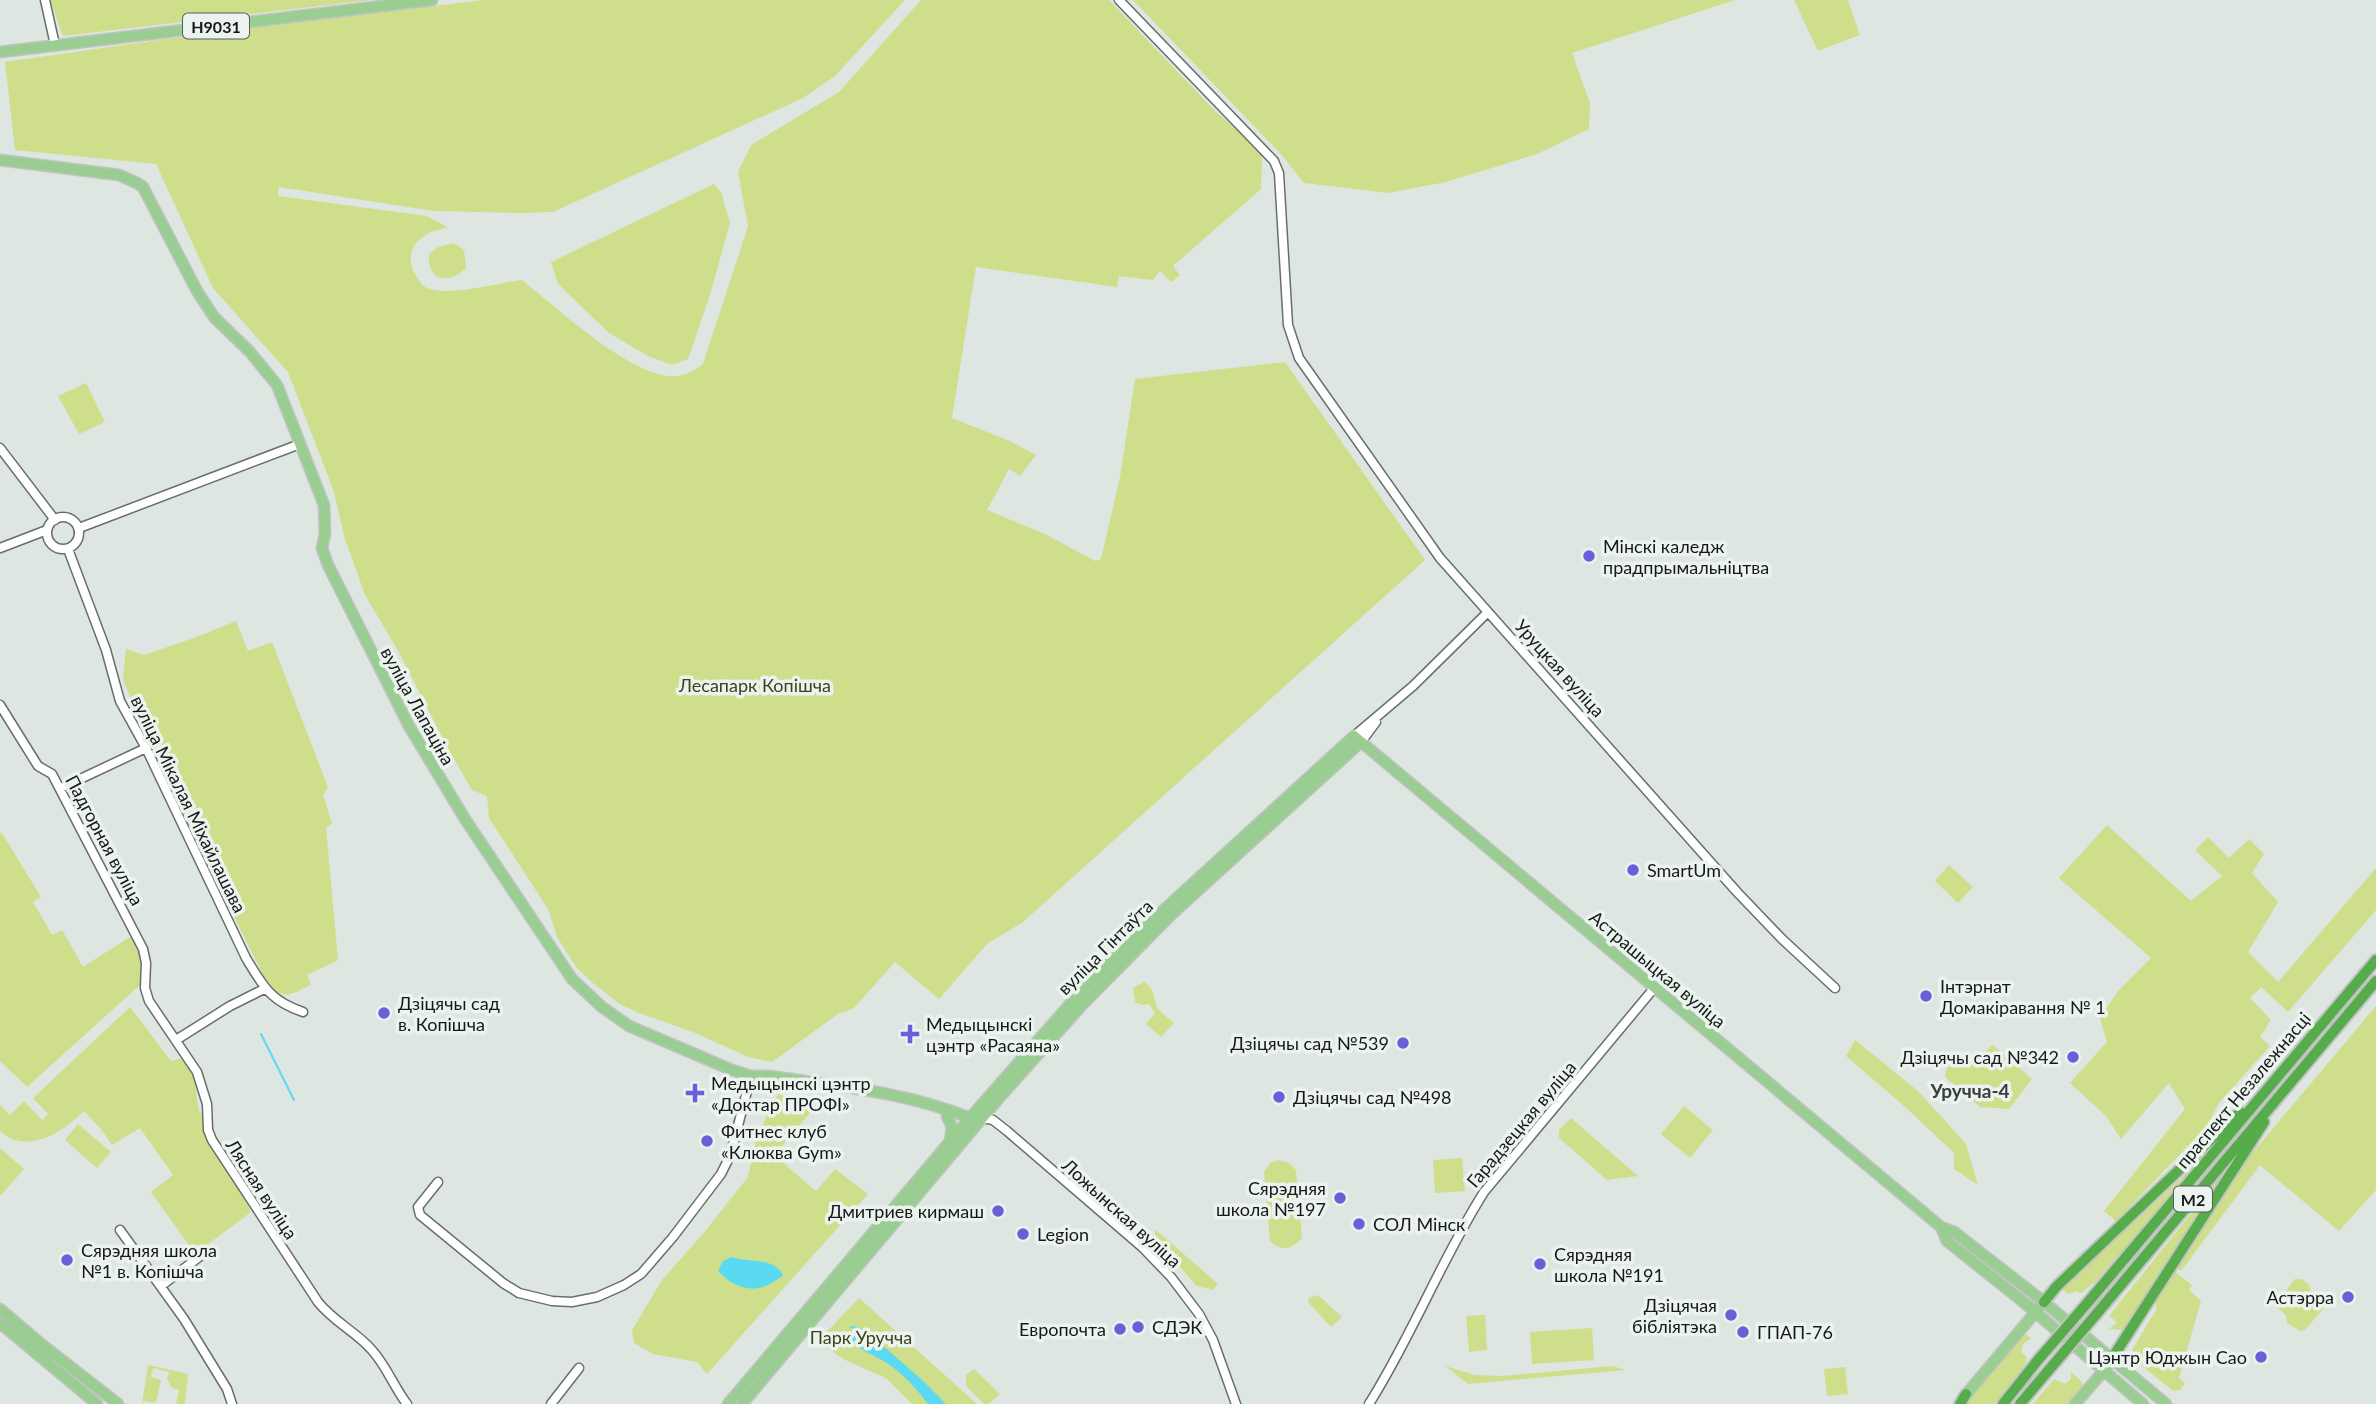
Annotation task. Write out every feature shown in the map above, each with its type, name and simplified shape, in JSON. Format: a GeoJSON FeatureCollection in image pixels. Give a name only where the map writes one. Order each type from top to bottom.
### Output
{"type":"FeatureCollection","features":[{"type":"Feature","properties":{"kind":"highway","name":"праспект Незалежнасці"},"geometry":{"type":"LineString","coordinates":[[2003,1404],[2376,960]]}},
{"type":"Feature","properties":{"kind":"highway","name":"праспект Незалежнасці"},"geometry":{"type":"LineString","coordinates":[[2020,1404],[2376,981]]}},
{"type":"Feature","properties":{"kind":"highway"},"geometry":{"type":"LineString","coordinates":[[2044,1302],[2056,1287],[2275,1080]]}},
{"type":"Feature","properties":{"kind":"highway"},"geometry":{"type":"LineString","coordinates":[[2111,1360],[2287,1087]]}},
{"type":"Feature","properties":{"kind":"highway"},"geometry":{"type":"LineString","coordinates":[[1959,1404],[1966,1394]]}},
{"type":"Feature","properties":{"kind":"main road","name":"Н9031"},"geometry":{"type":"LineString","coordinates":[[0,52],[432,0]]}},
{"type":"Feature","properties":{"kind":"main road","name":"вуліца Лапаціна"},"geometry":{"type":"LineString","coordinates":[[0,160],[119,175],[143,187],[197,291],[214,317],[255,358],[277,385],[324,505],[325,534],[322,548],[364,639],[445,788],[572,979],[602,1007],[629,1026],[732,1070],[751,1076],[769,1076],[884,1092],[915,1099],[970,1118]]}},
{"type":"Feature","properties":{"kind":"main road","name":"Астрашыцкая вуліца"},"geometry":{"type":"LineString","coordinates":[[1357,739],[1941,1227],[1954,1232],[2044,1302],[2166,1404]]}},
{"type":"Feature","properties":{"kind":"main road","name":"вуліца Гінтаўта"},"geometry":{"type":"LineString","coordinates":[[728,1404],[970,1118],[1085,988],[1125,948],[1357,739]]}},
{"type":"Feature","properties":{"kind":"main road","name":"вуліца Гінтаўта"},"geometry":{"type":"LineString","coordinates":[[742,1404],[982,1118],[1082,1005],[1159,926],[1357,739]]}},
{"type":"Feature","properties":{"kind":"main road"},"geometry":{"type":"LineString","coordinates":[[751,1076],[768,1082],[888,1099],[947,1116],[970,1118]]}},
{"type":"Feature","properties":{"kind":"main road"},"geometry":{"type":"LineString","coordinates":[[947,1116],[952,1127],[950,1143]]}},
{"type":"Feature","properties":{"kind":"main road","name":"Ложынская вуліца"},"geometry":{"type":"LineString","coordinates":[[970,1118],[982,1118]]}},
{"type":"Feature","properties":{"kind":"main road","name":"Астрашыцкая вуліца"},"geometry":{"type":"LineString","coordinates":[[1941,1227],[1947,1241],[2036,1312],[2143,1404]]}},
{"type":"Feature","properties":{"kind":"main road"},"geometry":{"type":"LineString","coordinates":[[1966,1394],[2044,1302]]}},
{"type":"Feature","properties":{"kind":"main road"},"geometry":{"type":"LineString","coordinates":[[0,1309],[118,1404]]}},
{"type":"Feature","properties":{"kind":"main road"},"geometry":{"type":"LineString","coordinates":[[0,1323],[97,1404]]}},
{"type":"Feature","properties":{"kind":"main road"},"geometry":{"type":"LineString","coordinates":[[2075,1404],[2111,1360]]}},
{"type":"Feature","properties":{"kind":"street"},"geometry":{"type":"LineString","coordinates":[[45,0],[55,46]]}},
{"type":"Feature","properties":{"kind":"street","name":"Уруцкая вуліца"},"geometry":{"type":"LineString","coordinates":[[1119,0],[1274,161],[1279,173],[1283,277],[1288,325],[1293,343],[1305,370],[1440,558],[1774,930],[1835,988]]}},
{"type":"Feature","properties":{"kind":"street"},"geometry":{"type":"LineString","coordinates":[[79,528],[300,444]]}},
{"type":"Feature","properties":{"kind":"street"},"geometry":{"type":"LineString","coordinates":[[0,448],[55,520]]}},
{"type":"Feature","properties":{"kind":"street"},"geometry":{"type":"LineString","coordinates":[[0,548],[47,530],[55,520],[69,518],[79,528],[78,541],[68,549],[55,548],[47,530]]}},
{"type":"Feature","properties":{"kind":"street","name":"вуліца Мікалая Міхайлашава"},"geometry":{"type":"LineString","coordinates":[[68,549],[106,650],[120,701],[146,748],[246,958],[264,989]]}},
{"type":"Feature","properties":{"kind":"street"},"geometry":{"type":"LineString","coordinates":[[1357,739],[1488,612]]}},
{"type":"Feature","properties":{"kind":"street","name":"Падгорная вуліца"},"geometry":{"type":"LineString","coordinates":[[0,705],[38,766],[52,774],[61,789],[143,949],[146,964]]}},
{"type":"Feature","properties":{"kind":"street"},"geometry":{"type":"LineString","coordinates":[[61,789],[146,748]]}},
{"type":"Feature","properties":{"kind":"street","name":"Лясная вуліца"},"geometry":{"type":"LineString","coordinates":[[146,964],[145,988],[149,1001],[197,1072],[207,1104],[208,1130],[224,1159],[318,1302],[337,1322],[374,1352],[407,1404]]}},
{"type":"Feature","properties":{"kind":"street","name":"Гарадзецкая вуліца"},"geometry":{"type":"LineString","coordinates":[[1369,1404],[1386,1376],[1460,1229],[1484,1192],[1655,987]]}},
{"type":"Feature","properties":{"kind":"street"},"geometry":{"type":"LineString","coordinates":[[176,1040],[230,1006],[264,989],[292,1008],[303,1012]]}},
{"type":"Feature","properties":{"kind":"street"},"geometry":{"type":"LineString","coordinates":[[438,1182],[418,1207],[420,1215],[503,1283],[519,1293],[552,1301],[580,1302],[597,1297],[641,1274],[721,1174],[730,1156],[751,1076]]}},
{"type":"Feature","properties":{"kind":"street","name":"Ложынская вуліца"},"geometry":{"type":"LineString","coordinates":[[982,1118],[993,1120],[1007,1131],[1142,1247],[1171,1277],[1199,1314],[1213,1340],[1236,1404]]}},
{"type":"Feature","properties":{"kind":"street"},"geometry":{"type":"LineString","coordinates":[[120,1230],[161,1286],[223,1382],[232,1404]]}},
{"type":"Feature","properties":{"kind":"street"},"geometry":{"type":"LineString","coordinates":[[161,1286],[203,1254]]}},
{"type":"Feature","properties":{"kind":"street"},"geometry":{"type":"LineString","coordinates":[[551,1404],[579,1368]]}},
{"type":"Feature","properties":{"kind":"green space"},"geometry":{"type":"Polygon","coordinates":[[[50,0],[371,0],[63,36],[50,0]]]}},
{"type":"Feature","properties":{"kind":"green space","name":"Лесапарк Копішча"},"geometry":{"type":"Polygon","coordinates":[[[483,0],[905,0],[835,76],[803,98],[553,212],[434,211],[279,187],[278,196],[427,216],[449,228],[421,238],[412,252],[413,269],[426,288],[439,291],[462,290],[522,280],[619,355],[661,375],[678,376],[703,364],[748,226],[738,172],[751,145],[839,92],[921,0],[1109,0],[1212,108],[1262,153],[1261,189],[1173,266],[1180,275],[1171,282],[1160,271],[1153,280],[1119,276],[1117,287],[976,267],[952,418],[1012,442],[1036,455],[1020,476],[1009,469],[987,510],[1047,535],[1095,561],[1101,559],[1120,477],[1135,379],[1285,362],[1425,560],[1023,922],[987,944],[939,999],[895,962],[854,1008],[838,1014],[772,1062],[748,1057],[620,1004],[576,967],[557,937],[548,909],[489,818],[487,796],[472,790],[400,654],[365,595],[344,536],[334,492],[288,372],[213,288],[156,164],[15,150],[5,62],[165,39],[483,0]]]}},
{"type":"Feature","properties":{"kind":"green space"},"geometry":{"type":"Polygon","coordinates":[[[1133,0],[1735,0],[1572,53],[1590,103],[1589,129],[1537,154],[1446,182],[1388,193],[1304,183],[1280,153],[1133,0]]]}},
{"type":"Feature","properties":{"kind":"green space"},"geometry":{"type":"Polygon","coordinates":[[[1794,0],[1848,0],[1860,35],[1818,51],[1794,0]]]}},
{"type":"Feature","properties":{"kind":"green space"},"geometry":{"type":"Polygon","coordinates":[[[714,184],[721,192],[730,223],[710,295],[688,359],[672,365],[648,356],[609,333],[558,284],[551,262],[714,184]]]}},
{"type":"Feature","properties":{"kind":"green space"},"geometry":{"type":"Polygon","coordinates":[[[454,243],[464,250],[466,268],[452,277],[440,278],[431,270],[429,254],[438,247],[454,243]]]}},
{"type":"Feature","properties":{"kind":"green space"},"geometry":{"type":"Polygon","coordinates":[[[86,383],[105,422],[79,434],[58,396],[86,383]]]}},
{"type":"Feature","properties":{"kind":"green space"},"geometry":{"type":"Polygon","coordinates":[[[236,621],[248,651],[272,642],[328,787],[323,795],[332,823],[326,828],[338,960],[307,975],[311,985],[285,995],[269,987],[155,757],[123,680],[126,649],[144,655],[236,621]]]}},
{"type":"Feature","properties":{"kind":"green space"},"geometry":{"type":"Polygon","coordinates":[[[2107,825],[2191,901],[2222,876],[2195,850],[2208,837],[2229,858],[2249,839],[2264,854],[2252,873],[2278,902],[2248,952],[2278,982],[2376,868],[2376,910],[2288,1012],[2261,987],[2250,998],[2271,1020],[2260,1037],[2270,1046],[2219,1103],[2207,1126],[2116,1221],[2104,1211],[2185,1109],[2169,1083],[2121,1139],[2106,1116],[2070,1083],[2107,1042],[2100,1018],[2118,991],[2151,958],[2059,878],[2107,825]]]}},
{"type":"Feature","properties":{"kind":"green space"},"geometry":{"type":"Polygon","coordinates":[[[2,833],[41,897],[33,902],[52,935],[62,930],[83,967],[133,935],[141,962],[140,985],[27,1087],[0,1061],[2,833]]]}},
{"type":"Feature","properties":{"kind":"green space"},"geometry":{"type":"Polygon","coordinates":[[[1949,865],[1973,887],[1958,903],[1935,881],[1949,865]]]}},
{"type":"Feature","properties":{"kind":"green space"},"geometry":{"type":"Polygon","coordinates":[[[1144,982],[1152,991],[1160,1011],[1174,1023],[1161,1037],[1146,1024],[1155,1013],[1149,1004],[1135,1002],[1133,988],[1144,982]]]}},
{"type":"Feature","properties":{"kind":"green space"},"geometry":{"type":"Polygon","coordinates":[[[2376,1006],[2376,1190],[2339,1231],[2260,1165],[2181,1271],[2177,1268],[2248,1158],[2376,1006]]]}},
{"type":"Feature","properties":{"kind":"green space"},"geometry":{"type":"Polygon","coordinates":[[[130,1007],[171,1061],[183,1058],[195,1080],[198,1108],[251,1212],[195,1254],[151,1192],[173,1175],[140,1128],[112,1145],[84,1111],[55,1133],[33,1141],[10,1138],[0,1131],[0,1105],[10,1115],[24,1101],[42,1120],[48,1114],[33,1098],[130,1007]]]}},
{"type":"Feature","properties":{"kind":"green space"},"geometry":{"type":"Polygon","coordinates":[[[1855,1040],[1918,1091],[1966,1144],[1978,1185],[1954,1169],[1954,1153],[1846,1056],[1855,1040]]]}},
{"type":"Feature","properties":{"kind":"green space"},"geometry":{"type":"Polygon","coordinates":[[[1993,1045],[2032,1079],[2009,1109],[1980,1107],[1945,1077],[1946,1069],[1958,1057],[1979,1056],[1993,1045]]]}},
{"type":"Feature","properties":{"kind":"green space"},"geometry":{"type":"Polygon","coordinates":[[[778,1094],[816,1106],[774,1155],[816,1191],[835,1169],[868,1194],[707,1374],[697,1362],[653,1354],[634,1343],[632,1330],[662,1280],[748,1177],[757,1136],[778,1094]]]}},
{"type":"Feature","properties":{"kind":"green space"},"geometry":{"type":"Polygon","coordinates":[[[1684,1106],[1713,1130],[1690,1158],[1661,1134],[1684,1106]]]}},
{"type":"Feature","properties":{"kind":"green space"},"geometry":{"type":"Polygon","coordinates":[[[1571,1118],[1638,1176],[1607,1180],[1559,1138],[1559,1130],[1571,1118]]]}},
{"type":"Feature","properties":{"kind":"green space"},"geometry":{"type":"Polygon","coordinates":[[[78,1124],[111,1152],[97,1168],[65,1140],[78,1124]]]}},
{"type":"Feature","properties":{"kind":"green space"},"geometry":{"type":"Polygon","coordinates":[[[0,1148],[24,1169],[1,1195],[0,1195],[0,1148]]]}},
{"type":"Feature","properties":{"kind":"green space"},"geometry":{"type":"Polygon","coordinates":[[[1462,1158],[1465,1191],[1435,1193],[1433,1160],[1462,1158]]]}},
{"type":"Feature","properties":{"kind":"green space"},"geometry":{"type":"Polygon","coordinates":[[[2203,1158],[2096,1281],[2081,1293],[2075,1291],[2069,1294],[2062,1289],[2203,1158]]]}},
{"type":"Feature","properties":{"kind":"green space"},"geometry":{"type":"Polygon","coordinates":[[[1278,1160],[1289,1163],[1296,1170],[1302,1238],[1286,1248],[1270,1241],[1264,1172],[1270,1163],[1278,1160]]]}},
{"type":"Feature","properties":{"kind":"green space"},"geometry":{"type":"Polygon","coordinates":[[[2233,1161],[2124,1330],[2109,1329],[2117,1322],[2109,1316],[2233,1161]]]}},
{"type":"Feature","properties":{"kind":"green space"},"geometry":{"type":"Polygon","coordinates":[[[1155,1229],[1218,1284],[1213,1290],[1197,1286],[1192,1281],[1155,1238],[1155,1229]]]}},
{"type":"Feature","properties":{"kind":"green space"},"geometry":{"type":"Polygon","coordinates":[[[2174,1271],[2192,1285],[2189,1290],[2201,1301],[2179,1378],[2185,1383],[2180,1390],[2173,1391],[2136,1361],[2132,1350],[2156,1310],[2156,1298],[2174,1271]]]}},
{"type":"Feature","properties":{"kind":"green space"},"geometry":{"type":"Polygon","coordinates":[[[2295,1279],[2302,1279],[2309,1285],[2311,1294],[2322,1303],[2323,1309],[2305,1330],[2300,1331],[2287,1323],[2286,1315],[2278,1308],[2277,1303],[2295,1279]]]}},
{"type":"Feature","properties":{"kind":"green space"},"geometry":{"type":"Polygon","coordinates":[[[1318,1295],[1342,1317],[1331,1327],[1308,1302],[1309,1298],[1318,1295]]]}},
{"type":"Feature","properties":{"kind":"green space","name":"Парк Уручча"},"geometry":{"type":"Polygon","coordinates":[[[859,1298],[977,1404],[912,1404],[886,1378],[843,1359],[818,1341],[859,1298]]]}},
{"type":"Feature","properties":{"kind":"green space"},"geometry":{"type":"Polygon","coordinates":[[[1485,1315],[1487,1350],[1469,1352],[1466,1316],[1485,1315]]]}},
{"type":"Feature","properties":{"kind":"green space"},"geometry":{"type":"Polygon","coordinates":[[[1592,1328],[1594,1360],[1532,1364],[1530,1332],[1592,1328]]]}},
{"type":"Feature","properties":{"kind":"green space"},"geometry":{"type":"Polygon","coordinates":[[[2022,1335],[2031,1339],[2022,1348],[2022,1353],[2027,1357],[2024,1368],[1994,1404],[1964,1404],[2022,1335]]]}},
{"type":"Feature","properties":{"kind":"green space"},"geometry":{"type":"Polygon","coordinates":[[[148,1365],[188,1374],[185,1404],[176,1404],[179,1390],[172,1388],[167,1379],[169,1372],[153,1368],[151,1377],[161,1380],[156,1403],[144,1401],[142,1404],[148,1365]]]}},
{"type":"Feature","properties":{"kind":"green space"},"geometry":{"type":"Polygon","coordinates":[[[1445,1366],[1475,1375],[1502,1376],[1613,1366],[1625,1370],[1468,1384],[1445,1366]]]}},
{"type":"Feature","properties":{"kind":"green space"},"geometry":{"type":"Polygon","coordinates":[[[1845,1367],[1848,1394],[1827,1396],[1824,1369],[1845,1367]]]}},
{"type":"Feature","properties":{"kind":"green space"},"geometry":{"type":"Polygon","coordinates":[[[974,1369],[1000,1394],[989,1404],[984,1404],[966,1386],[966,1375],[974,1369]]]}},
{"type":"Feature","properties":{"kind":"green space"},"geometry":{"type":"Polygon","coordinates":[[[2071,1372],[2082,1382],[2082,1387],[2068,1404],[2033,1404],[2054,1379],[2065,1384],[2071,1379],[2071,1372]]]}},
{"type":"Feature","properties":{"kind":"water"},"geometry":{"type":"Polygon","coordinates":[[[732,1257],[774,1265],[783,1275],[758,1288],[742,1287],[718,1271],[723,1261],[732,1257]]]}},
{"type":"Feature","properties":{"kind":"water"},"geometry":{"type":"Polygon","coordinates":[[[849,1326],[859,1327],[867,1332],[946,1404],[928,1404],[893,1367],[847,1339],[849,1334],[858,1337],[861,1335],[849,1326]]]}},
{"type":"Feature","properties":{"kind":"waterway"},"geometry":{"type":"LineString","coordinates":[[261,1034],[294,1100]]}},
{"type":"Feature","properties":{"kind":"place","name":"Мінскі каледж прадпрымальніцтва"},"geometry":{"type":"Point","coordinates":[1589,556]}},
{"type":"Feature","properties":{"kind":"place","name":"SmartUm"},"geometry":{"type":"Point","coordinates":[1633,870]}},
{"type":"Feature","properties":{"kind":"place","name":"Інтэрнат Домакіравання № 1"},"geometry":{"type":"Point","coordinates":[1926,996]}},
{"type":"Feature","properties":{"kind":"place","name":"Дзіцячы сад в. Копішча"},"geometry":{"type":"Point","coordinates":[384,1013]}},
{"type":"Feature","properties":{"kind":"place","name":"Медыцынскі цэнтр «Расаяна»"},"geometry":{"type":"Point","coordinates":[910,1034]}},
{"type":"Feature","properties":{"kind":"place","name":"Дзіцячы сад №539"},"geometry":{"type":"Point","coordinates":[1403,1043]}},
{"type":"Feature","properties":{"kind":"place","name":"Дзіцячы сад №342"},"geometry":{"type":"Point","coordinates":[2073,1057]}},
{"type":"Feature","properties":{"kind":"place","name":"Медыцынскі цэнтр «Доктар ПРОФІ»"},"geometry":{"type":"Point","coordinates":[695,1093]}},
{"type":"Feature","properties":{"kind":"place","name":"Дзіцячы сад №498"},"geometry":{"type":"Point","coordinates":[1279,1097]}},
{"type":"Feature","properties":{"kind":"place","name":"Фитнес клуб «Клюква Gym»"},"geometry":{"type":"Point","coordinates":[707,1141]}},
{"type":"Feature","properties":{"kind":"place","name":"Сярэдняя школа №197"},"geometry":{"type":"Point","coordinates":[1340,1198]}},
{"type":"Feature","properties":{"kind":"place","name":"Дмитриев кирмаш"},"geometry":{"type":"Point","coordinates":[998,1211]}},
{"type":"Feature","properties":{"kind":"place","name":"СОЛ Мінск"},"geometry":{"type":"Point","coordinates":[1359,1224]}},
{"type":"Feature","properties":{"kind":"place","name":"Legion"},"geometry":{"type":"Point","coordinates":[1023,1234]}},
{"type":"Feature","properties":{"kind":"place","name":"Сярэдняя школа №1 в. Копішча"},"geometry":{"type":"Point","coordinates":[67,1260]}},
{"type":"Feature","properties":{"kind":"place","name":"Сярэдняя школа №191"},"geometry":{"type":"Point","coordinates":[1540,1264]}},
{"type":"Feature","properties":{"kind":"place","name":"Астэрра"},"geometry":{"type":"Point","coordinates":[2348,1297]}},
{"type":"Feature","properties":{"kind":"place","name":"Дзіцячая бібліятэка"},"geometry":{"type":"Point","coordinates":[1731,1315]}},
{"type":"Feature","properties":{"kind":"place","name":"СДЭК"},"geometry":{"type":"Point","coordinates":[1138,1327]}},
{"type":"Feature","properties":{"kind":"place","name":"Европочта"},"geometry":{"type":"Point","coordinates":[1120,1329]}},
{"type":"Feature","properties":{"kind":"place","name":"ГПАП-76"},"geometry":{"type":"Point","coordinates":[1743,1332]}},
{"type":"Feature","properties":{"kind":"place","name":"Цэнтр Юджын Сао"},"geometry":{"type":"Point","coordinates":[2261,1357]}},
{"type":"Feature","properties":{"kind":"district","name":"Уручча-4"},"geometry":{"type":"Point","coordinates":[1970,1090]}}]}
